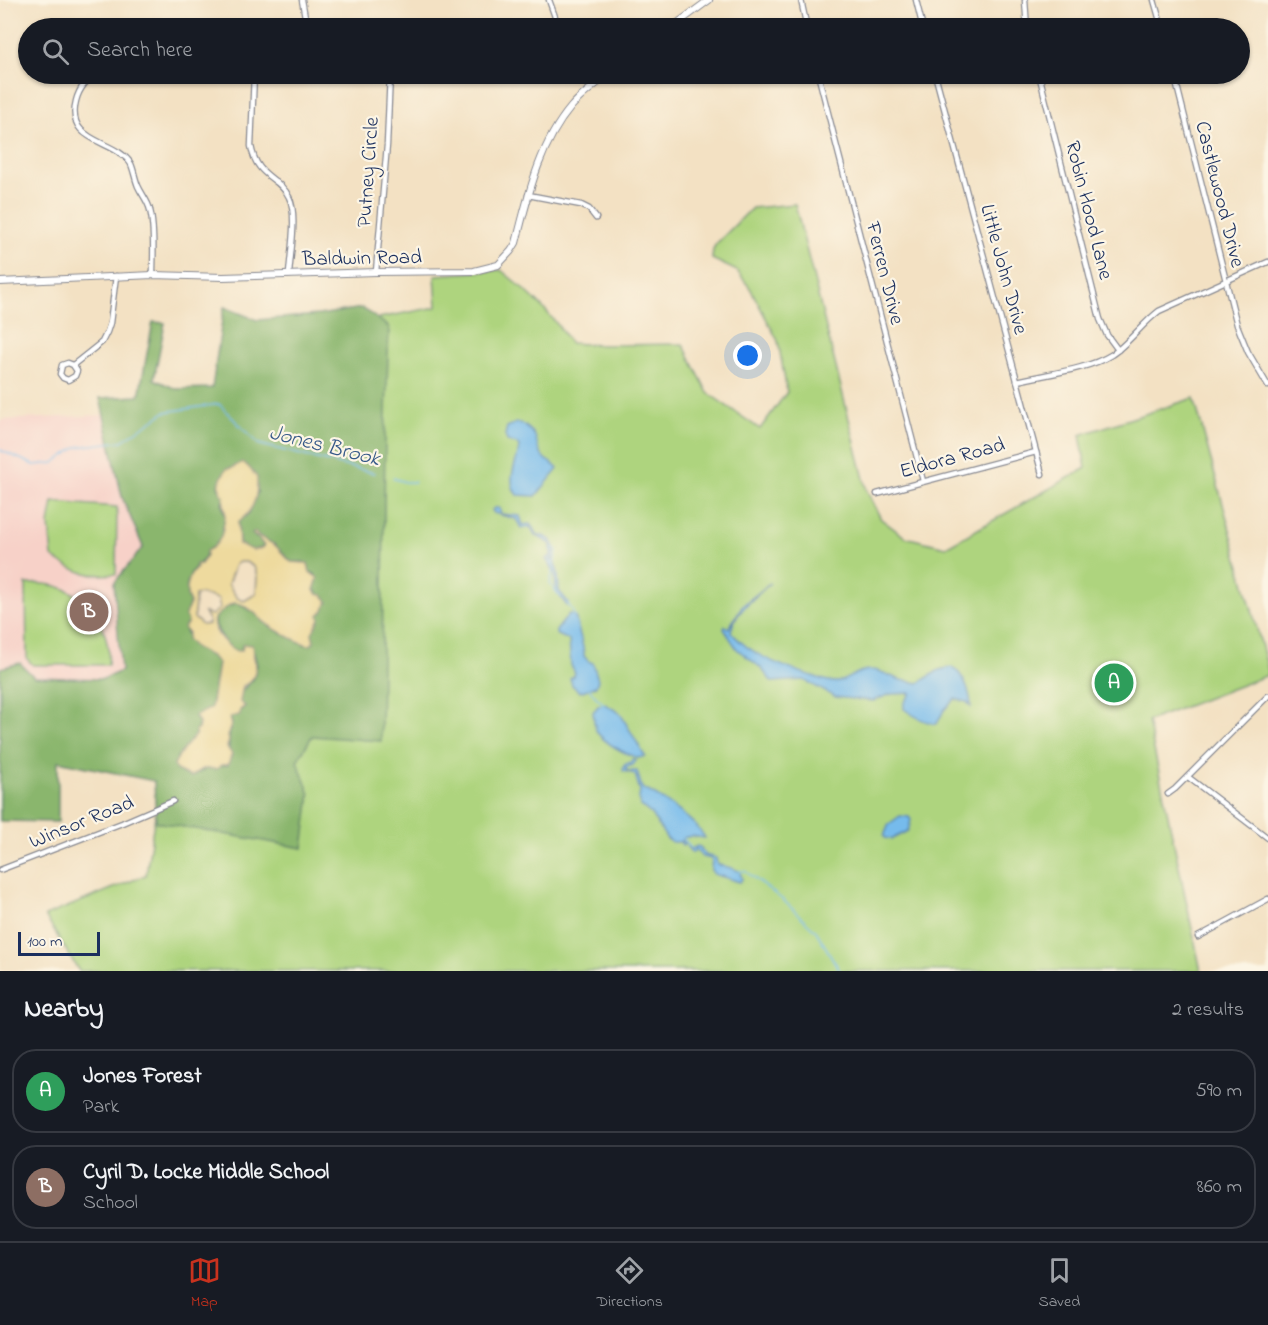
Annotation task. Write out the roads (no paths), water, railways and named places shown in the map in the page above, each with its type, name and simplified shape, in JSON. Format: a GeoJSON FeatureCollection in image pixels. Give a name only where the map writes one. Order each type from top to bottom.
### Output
{"type":"FeatureCollection","features":[{"type":"Feature","properties":{"kind":"street"},"geometry":{"type":"LineString","coordinates":[[302,0],[305,18]]}},
{"type":"Feature","properties":{"kind":"street"},"geometry":{"type":"LineString","coordinates":[[549,0],[555,18]]}},
{"type":"Feature","properties":{"kind":"street"},"geometry":{"type":"LineString","coordinates":[[685,18],[709,0]]}},
{"type":"Feature","properties":{"kind":"street"},"geometry":{"type":"LineString","coordinates":[[801,0],[805,18]]}},
{"type":"Feature","properties":{"kind":"street"},"geometry":{"type":"LineString","coordinates":[[916,0],[920,18]]}},
{"type":"Feature","properties":{"kind":"street"},"geometry":{"type":"LineString","coordinates":[[1025,0],[1026,18]]}},
{"type":"Feature","properties":{"kind":"street"},"geometry":{"type":"LineString","coordinates":[[1154,0],[1159,18]]}},
{"type":"Feature","properties":{"kind":"street"},"geometry":{"type":"LineString","coordinates":[[84,84],[78,94],[75,106],[76,119],[81,130],[90,139],[121,153],[132,167],[137,184],[151,212],[153,275]]}},
{"type":"Feature","properties":{"kind":"street"},"geometry":{"type":"LineString","coordinates":[[254,84],[251,146],[253,155],[260,169],[285,190],[292,203],[289,275]]}},
{"type":"Feature","properties":{"kind":"street","name":"Putney Circle"},"geometry":{"type":"LineString","coordinates":[[376,272],[387,145],[390,84]]}},
{"type":"Feature","properties":{"kind":"street","name":"Baldwin Road"},"geometry":{"type":"LineString","coordinates":[[0,282],[153,275],[223,277],[376,272],[465,272],[498,265],[516,243],[528,195],[539,164],[558,126],[579,99],[595,84]]}},
{"type":"Feature","properties":{"kind":"street","name":"Ferren Drive"},"geometry":{"type":"LineString","coordinates":[[821,84],[922,481]]}},
{"type":"Feature","properties":{"kind":"street","name":"Little John Drive"},"geometry":{"type":"LineString","coordinates":[[938,84],[1042,474]]}},
{"type":"Feature","properties":{"kind":"street","name":"Robin Hood Lane"},"geometry":{"type":"LineString","coordinates":[[1041,84],[1100,319],[1107,335],[1118,350]]}},
{"type":"Feature","properties":{"kind":"street","name":"Castlewood Drive"},"geometry":{"type":"LineString","coordinates":[[1176,84],[1242,340],[1268,386]]}},
{"type":"Feature","properties":{"kind":"street"},"geometry":{"type":"LineString","coordinates":[[528,195],[581,205],[589,209],[596,218]]}},
{"type":"Feature","properties":{"kind":"street"},"geometry":{"type":"LineString","coordinates":[[1017,381],[1100,360],[1118,350],[1143,323],[1159,311],[1268,262]]}},
{"type":"Feature","properties":{"kind":"street"},"geometry":{"type":"LineString","coordinates":[[73,364],[102,342],[107,332],[116,276]]}},
{"type":"Feature","properties":{"kind":"street","name":"Eldora Road"},"geometry":{"type":"LineString","coordinates":[[877,494],[1036,452]]}},
{"type":"Feature","properties":{"kind":"street"},"geometry":{"type":"LineString","coordinates":[[1168,794],[1188,777],[1268,696]]}},
{"type":"Feature","properties":{"kind":"street"},"geometry":{"type":"LineString","coordinates":[[1188,777],[1268,838]]}},
{"type":"Feature","properties":{"kind":"street","name":"Winsor Road"},"geometry":{"type":"LineString","coordinates":[[0,870],[173,801]]}},
{"type":"Feature","properties":{"kind":"street"},"geometry":{"type":"LineString","coordinates":[[1198,937],[1268,899]]}},
{"type":"Feature","properties":{"kind":"water"},"geometry":{"type":"Polygon","coordinates":[[[521,423],[532,432],[542,455],[558,469],[536,496],[517,495],[512,483],[519,447],[507,441],[505,435],[507,427],[521,423]]]}},
{"type":"Feature","properties":{"kind":"water"},"geometry":{"type":"Polygon","coordinates":[[[499,508],[501,514],[520,516],[523,525],[530,524],[538,535],[552,542],[555,552],[551,560],[554,560],[558,573],[559,591],[568,602],[567,606],[556,591],[555,573],[546,559],[551,556],[551,544],[535,535],[530,527],[521,528],[516,519],[494,513],[492,510],[499,508]]]}},
{"type":"Feature","properties":{"kind":"water"},"geometry":{"type":"Polygon","coordinates":[[[770,583],[741,611],[731,632],[739,641],[759,655],[792,669],[834,682],[862,671],[875,670],[901,680],[919,683],[939,670],[952,667],[966,684],[971,707],[967,702],[955,699],[944,710],[937,724],[924,721],[904,709],[904,704],[911,693],[891,694],[873,701],[835,697],[804,680],[772,682],[761,668],[737,649],[724,629],[725,626],[729,628],[742,606],[770,583]]]}},
{"type":"Feature","properties":{"kind":"water"},"geometry":{"type":"Polygon","coordinates":[[[569,614],[575,616],[584,656],[593,663],[598,680],[596,686],[580,692],[572,685],[570,678],[575,673],[571,665],[569,640],[556,634],[569,614]]]}},
{"type":"Feature","properties":{"kind":"water"},"geometry":{"type":"Polygon","coordinates":[[[605,704],[620,713],[645,756],[639,758],[622,751],[597,732],[593,712],[599,705],[605,704]]]}},
{"type":"Feature","properties":{"kind":"water"},"geometry":{"type":"Polygon","coordinates":[[[632,759],[636,760],[633,765],[626,767],[627,771],[637,771],[642,788],[686,817],[705,838],[691,836],[683,838],[681,841],[687,843],[683,846],[680,842],[667,839],[651,814],[641,806],[635,774],[623,771],[624,765],[632,759]]]}},
{"type":"Feature","properties":{"kind":"water"},"geometry":{"type":"Polygon","coordinates":[[[900,816],[909,817],[911,820],[908,831],[892,839],[885,838],[889,824],[900,816]]]}},
{"type":"Feature","properties":{"kind":"water"},"geometry":{"type":"Polygon","coordinates":[[[688,846],[691,849],[700,847],[705,855],[716,858],[717,864],[740,872],[742,879],[740,882],[714,874],[711,870],[712,859],[702,857],[696,849],[692,853],[688,846]]]}},
{"type":"Feature","properties":{"kind":"waterway","name":"Jones Brook"},"geometry":{"type":"LineString","coordinates":[[0,450],[34,465],[54,463],[77,447],[122,441],[165,412],[219,404],[258,444],[374,473]]}},
{"type":"Feature","properties":{"kind":"waterway","name":"Jones Brook"},"geometry":{"type":"LineString","coordinates":[[393,478],[415,482]]}},
{"type":"Feature","properties":{"kind":"waterway","name":"Jones Brook"},"geometry":{"type":"LineString","coordinates":[[554,563],[557,551],[555,548]]}},
{"type":"Feature","properties":{"kind":"waterway","name":"Jones Brook"},"geometry":{"type":"LineString","coordinates":[[553,571],[550,584],[561,597]]}},
{"type":"Feature","properties":{"kind":"waterway","name":"Jones Brook"},"geometry":{"type":"LineString","coordinates":[[567,603],[574,617]]}},
{"type":"Feature","properties":{"kind":"waterway","name":"Jones Brook"},"geometry":{"type":"LineString","coordinates":[[589,688],[604,704]]}},
{"type":"Feature","properties":{"kind":"waterway","name":"Jones Brook"},"geometry":{"type":"LineString","coordinates":[[683,838],[692,850]]}},
{"type":"Feature","properties":{"kind":"waterway","name":"Jones Brook"},"geometry":{"type":"LineString","coordinates":[[739,871],[745,871],[783,900],[816,931],[840,971]]}},
{"type":"Feature","properties":{"kind":"place","name":"Cyril D. Locke Middle School"},"geometry":{"type":"Point","coordinates":[89,612]}},
{"type":"Feature","properties":{"kind":"place","name":"Jones Forest"},"geometry":{"type":"Point","coordinates":[1114,683]}}]}
